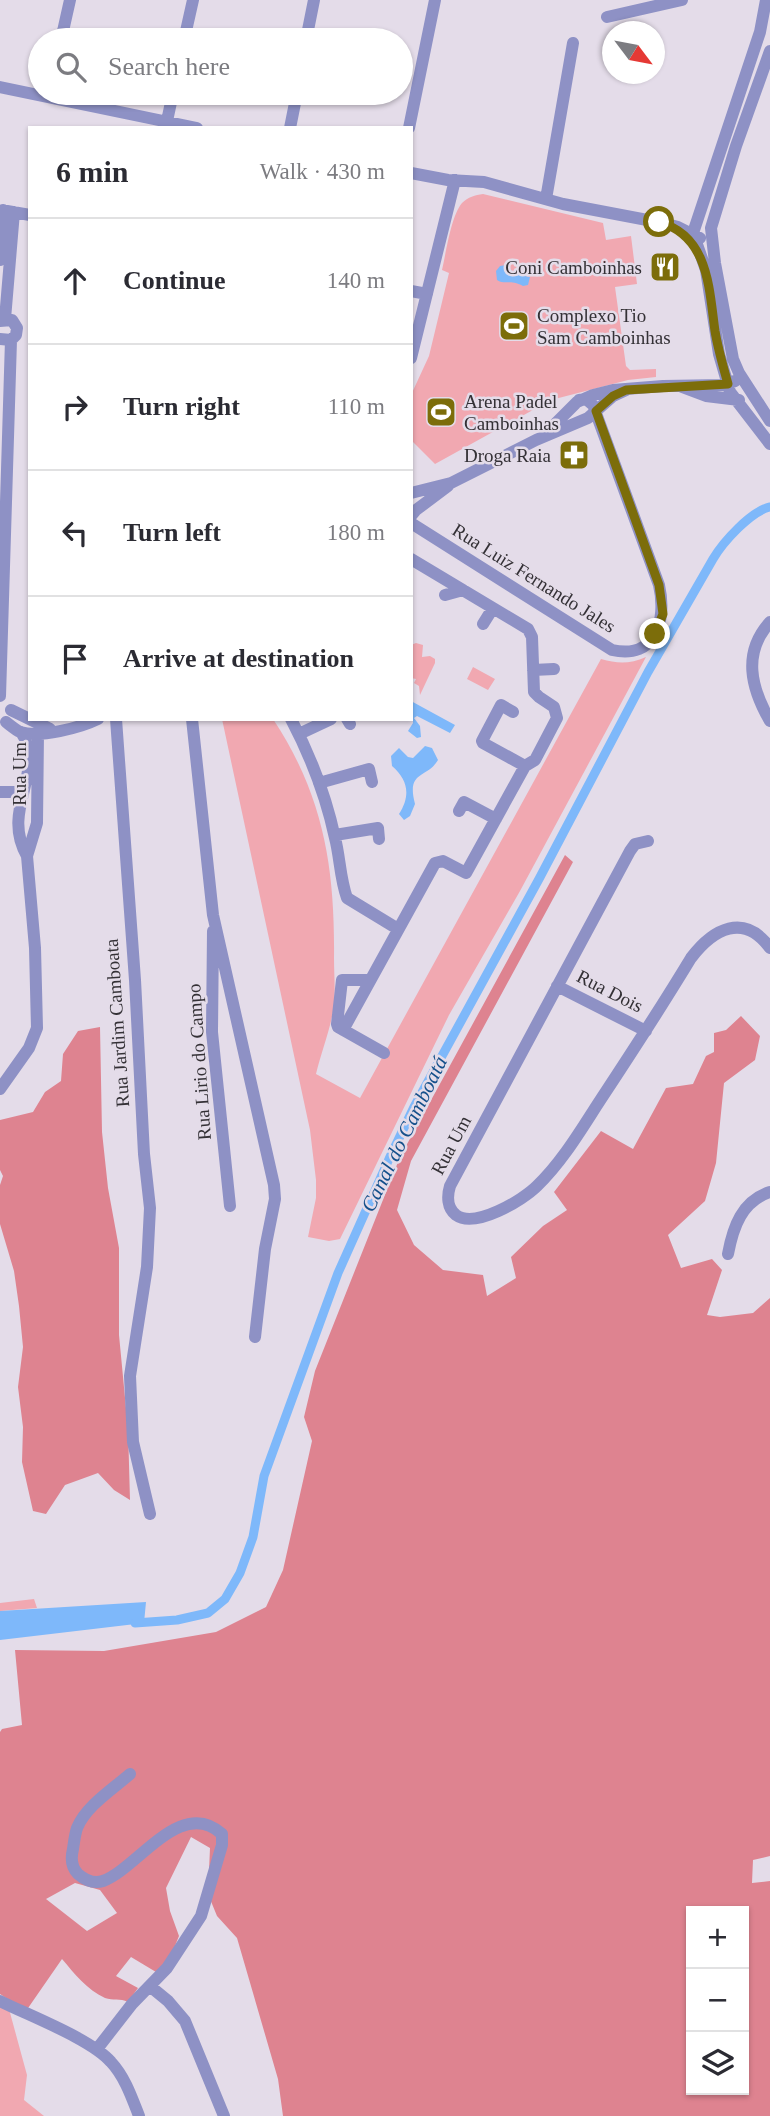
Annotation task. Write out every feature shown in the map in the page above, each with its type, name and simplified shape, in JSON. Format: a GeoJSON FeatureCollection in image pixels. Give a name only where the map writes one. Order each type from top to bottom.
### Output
{"type":"FeatureCollection","features":[{"type":"Feature","properties":{"kind":"street"},"geometry":{"type":"LineString","coordinates":[[64,28],[70,0]]}},
{"type":"Feature","properties":{"kind":"street"},"geometry":{"type":"LineString","coordinates":[[186,28],[192,0]]}},
{"type":"Feature","properties":{"kind":"street"},"geometry":{"type":"LineString","coordinates":[[308,28],[314,0]]}},
{"type":"Feature","properties":{"kind":"street"},"geometry":{"type":"LineString","coordinates":[[409,126],[435,0]]}},
{"type":"Feature","properties":{"kind":"street"},"geometry":{"type":"LineString","coordinates":[[607,17],[682,0]]}},
{"type":"Feature","properties":{"kind":"street"},"geometry":{"type":"LineString","coordinates":[[766,0],[760,32],[727,151],[711,237],[733,359],[770,421]]}},
{"type":"Feature","properties":{"kind":"street"},"geometry":{"type":"LineString","coordinates":[[545,199],[573,43]]}},
{"type":"Feature","properties":{"kind":"street"},"geometry":{"type":"LineString","coordinates":[[770,51],[703,203],[693,233],[706,270],[719,354],[728,384],[734,399],[770,444]]}},
{"type":"Feature","properties":{"kind":"street"},"geometry":{"type":"LineString","coordinates":[[0,87],[28,91]]}},
{"type":"Feature","properties":{"kind":"street"},"geometry":{"type":"LineString","coordinates":[[81,105],[130,121],[167,121],[188,126]]}},
{"type":"Feature","properties":{"kind":"street"},"geometry":{"type":"LineString","coordinates":[[167,121],[170,105]]}},
{"type":"Feature","properties":{"kind":"street"},"geometry":{"type":"LineString","coordinates":[[290,126],[295,105]]}},
{"type":"Feature","properties":{"kind":"street"},"geometry":{"type":"LineString","coordinates":[[413,173],[484,182],[563,204],[661,223],[693,233],[709,246],[715,263]]}},
{"type":"Feature","properties":{"kind":"street"},"geometry":{"type":"LineString","coordinates":[[413,350],[455,180]]}},
{"type":"Feature","properties":{"kind":"street"},"geometry":{"type":"LineString","coordinates":[[661,223],[687,220],[703,203]]}},
{"type":"Feature","properties":{"kind":"street"},"geometry":{"type":"LineString","coordinates":[[6,210],[28,215]]}},
{"type":"Feature","properties":{"kind":"street"},"geometry":{"type":"LineString","coordinates":[[0,260],[6,210]]}},
{"type":"Feature","properties":{"kind":"street"},"geometry":{"type":"LineString","coordinates":[[6,210],[2,320],[14,322],[0,696],[8,701],[6,720]]}},
{"type":"Feature","properties":{"kind":"street"},"geometry":{"type":"LineString","coordinates":[[661,223],[688,239],[697,250]]}},
{"type":"Feature","properties":{"kind":"street"},"geometry":{"type":"LineString","coordinates":[[413,291],[427,294]]}},
{"type":"Feature","properties":{"kind":"street"},"geometry":{"type":"LineString","coordinates":[[536,440],[578,401],[613,390],[728,384],[737,380],[747,386]]}},
{"type":"Feature","properties":{"kind":"street"},"geometry":{"type":"LineString","coordinates":[[678,386],[706,396],[734,399],[744,398],[747,386]]}},
{"type":"Feature","properties":{"kind":"street"},"geometry":{"type":"LineString","coordinates":[[413,503],[536,440],[583,420],[613,396],[626,390]]}},
{"type":"Feature","properties":{"kind":"street"},"geometry":{"type":"LineString","coordinates":[[578,401],[589,400],[602,428]]}},
{"type":"Feature","properties":{"kind":"street"},"geometry":{"type":"LineString","coordinates":[[578,401],[574,412],[583,420],[602,428]]}},
{"type":"Feature","properties":{"kind":"street","name":"Rua Luiz Fernando Jales"},"geometry":{"type":"LineString","coordinates":[[413,524],[612,650],[633,652],[641,649],[660,625],[663,600],[602,428]]}},
{"type":"Feature","properties":{"kind":"street"},"geometry":{"type":"LineString","coordinates":[[413,506],[428,534]]}},
{"type":"Feature","properties":{"kind":"street"},"geometry":{"type":"LineString","coordinates":[[343,1030],[358,1013],[370,980],[391,954],[398,929],[423,893],[435,863],[438,860],[466,873],[525,766],[535,760],[558,714],[554,707],[536,695],[528,629],[413,560]]}},
{"type":"Feature","properties":{"kind":"street"},"geometry":{"type":"LineString","coordinates":[[445,596],[463,590]]}},
{"type":"Feature","properties":{"kind":"street"},"geometry":{"type":"LineString","coordinates":[[483,624],[493,608]]}},
{"type":"Feature","properties":{"kind":"street"},"geometry":{"type":"LineString","coordinates":[[770,622],[756,639],[752,674],[762,707],[770,722]]}},
{"type":"Feature","properties":{"kind":"street"},"geometry":{"type":"LineString","coordinates":[[533,670],[554,669]]}},
{"type":"Feature","properties":{"kind":"street"},"geometry":{"type":"LineString","coordinates":[[513,712],[501,705],[482,741],[525,766]]}},
{"type":"Feature","properties":{"kind":"street"},"geometry":{"type":"LineString","coordinates":[[6,720],[40,725],[57,731]]}},
{"type":"Feature","properties":{"kind":"street"},"geometry":{"type":"LineString","coordinates":[[6,720],[21,732],[38,733],[81,726],[93,721]]}},
{"type":"Feature","properties":{"kind":"street","name":"Rua Jardim Camboata"},"geometry":{"type":"LineString","coordinates":[[116,721],[136,991],[144,1154],[150,1208],[147,1267],[130,1376],[133,1442],[150,1514]]}},
{"type":"Feature","properties":{"kind":"street","name":"Rua Lirio do Campo"},"geometry":{"type":"LineString","coordinates":[[192,721],[213,915],[212,1032],[230,1206]]}},
{"type":"Feature","properties":{"kind":"street"},"geometry":{"type":"LineString","coordinates":[[292,721],[319,783],[335,835],[347,898],[398,929]]}},
{"type":"Feature","properties":{"kind":"street"},"geometry":{"type":"LineString","coordinates":[[299,734],[327,721]]}},
{"type":"Feature","properties":{"kind":"street","name":"Rua Um"},"geometry":{"type":"LineString","coordinates":[[21,732],[27,741],[27,772],[17,792],[14,832],[17,842],[27,856]]}},
{"type":"Feature","properties":{"kind":"street","name":"Rua Um"},"geometry":{"type":"LineString","coordinates":[[0,1089],[29,1048],[37,1028],[35,948],[27,856],[37,824],[38,733]]}},
{"type":"Feature","properties":{"kind":"street"},"geometry":{"type":"LineString","coordinates":[[319,783],[369,769],[372,782]]}},
{"type":"Feature","properties":{"kind":"street"},"geometry":{"type":"LineString","coordinates":[[0,792],[17,792]]}},
{"type":"Feature","properties":{"kind":"street"},"geometry":{"type":"LineString","coordinates":[[459,811],[464,802],[496,819]]}},
{"type":"Feature","properties":{"kind":"street"},"geometry":{"type":"LineString","coordinates":[[335,835],[378,828],[379,839]]}},
{"type":"Feature","properties":{"kind":"street","name":"Rua Um"},"geometry":{"type":"LineString","coordinates":[[648,841],[635,845],[630,851],[450,1186],[447,1196],[450,1208],[457,1216],[466,1219],[484,1218],[536,1187],[579,1131],[691,958],[711,935],[734,928],[745,930],[756,935],[770,948]]}},
{"type":"Feature","properties":{"kind":"street","name":"Rua Lirio do Campo"},"geometry":{"type":"LineString","coordinates":[[213,915],[274,1185],[275,1199],[265,1249],[255,1337]]}},
{"type":"Feature","properties":{"kind":"street"},"geometry":{"type":"LineString","coordinates":[[370,980],[342,980],[337,1024],[359,1046],[384,1053]]}},
{"type":"Feature","properties":{"kind":"street","name":"Rua Dois"},"geometry":{"type":"LineString","coordinates":[[557,986],[646,1031]]}},
{"type":"Feature","properties":{"kind":"street"},"geometry":{"type":"LineString","coordinates":[[728,1254],[738,1217],[749,1205],[770,1192]]}},
{"type":"Feature","properties":{"kind":"street"},"geometry":{"type":"LineString","coordinates":[[97,2049],[132,2004],[167,1968],[201,1916],[218,1862],[222,1834],[206,1824],[193,1823],[152,1843],[104,1881],[93,1882],[78,1874],[73,1867],[71,1855],[77,1827],[87,1812],[130,1774]]}},
{"type":"Feature","properties":{"kind":"street"},"geometry":{"type":"LineString","coordinates":[[151,1987],[168,2001],[185,2021],[224,2116]]}},
{"type":"Feature","properties":{"kind":"street"},"geometry":{"type":"LineString","coordinates":[[0,2001],[97,2049],[112,2063],[123,2079],[139,2116]]}},
{"type":"Feature","properties":{"kind":"shaded area","name":"Complexo Tio Sam Camboinhas"},"geometry":{"type":"Polygon","coordinates":[[[483,194],[603,223],[606,240],[631,236],[637,284],[615,287],[626,366],[630,370],[656,369],[656,377],[628,380],[551,400],[435,464],[413,442],[413,391],[429,356],[449,273],[442,270],[449,235],[458,209],[464,201],[483,194]]]}},
{"type":"Feature","properties":{"kind":"shaded area"},"geometry":{"type":"Polygon","coordinates":[[[413,644],[423,645],[422,657],[430,656],[435,659],[420,695],[419,686],[413,678],[413,644]]]}},
{"type":"Feature","properties":{"kind":"shaded area"},"geometry":{"type":"Polygon","coordinates":[[[646,657],[520,891],[449,1015],[340,1239],[329,1241],[308,1237],[316,1198],[310,1130],[222,721],[274,721],[304,776],[315,805],[329,864],[335,985],[333,1012],[316,1074],[360,1098],[601,659],[613,662],[635,661],[646,657]]]}},
{"type":"Feature","properties":{"kind":"shaded area"},"geometry":{"type":"Polygon","coordinates":[[[473,667],[495,679],[488,690],[467,679],[473,667]]]}},
{"type":"Feature","properties":{"kind":"shaded area"},"geometry":{"type":"Polygon","coordinates":[[[565,855],[573,862],[411,1161],[397,1210],[414,1245],[443,1270],[483,1275],[487,1296],[516,1278],[511,1257],[543,1226],[567,1210],[554,1192],[601,1131],[633,1149],[666,1088],[693,1084],[706,1056],[714,1052],[714,1033],[726,1030],[741,1016],[760,1036],[755,1060],[724,1083],[716,1163],[705,1201],[668,1235],[681,1268],[712,1259],[722,1270],[707,1315],[720,1317],[753,1313],[770,1298],[770,1856],[753,1860],[752,1883],[770,1881],[770,2116],[283,2116],[278,2079],[237,1938],[217,1916],[208,1894],[210,1848],[191,1837],[166,1888],[170,1911],[179,1936],[168,1963],[156,1972],[131,1957],[116,1976],[138,1988],[128,2002],[98,1995],[81,1981],[62,1959],[26,2011],[0,1994],[0,1732],[2,1729],[22,1725],[15,1650],[104,1651],[216,1632],[266,1607],[283,1570],[312,1441],[304,1417],[315,1371],[400,1157],[565,855]],[[75,1883],[46,1899],[87,1931],[117,1913],[100,1890],[75,1883]]]}},
{"type":"Feature","properties":{"kind":"shaded area"},"geometry":{"type":"Polygon","coordinates":[[[100,1027],[102,1132],[108,1188],[119,1248],[119,1335],[128,1429],[130,1500],[114,1490],[98,1473],[65,1485],[46,1514],[33,1511],[22,1462],[23,1427],[18,1387],[23,1347],[14,1271],[0,1224],[0,1185],[3,1176],[0,1170],[0,1120],[33,1112],[45,1092],[61,1081],[63,1054],[78,1031],[100,1027]]]}},
{"type":"Feature","properties":{"kind":"shaded area"},"geometry":{"type":"Polygon","coordinates":[[[34,1599],[37,1608],[0,1611],[0,1603],[34,1599]]]}},
{"type":"Feature","properties":{"kind":"shaded area"},"geometry":{"type":"Polygon","coordinates":[[[0,2004],[9,2009],[27,2075],[24,2100],[44,2116],[0,2116],[0,2004]]]}},
{"type":"Feature","properties":{"kind":"water"},"geometry":{"type":"Polygon","coordinates":[[[506,265],[515,274],[530,277],[528,285],[497,280],[496,271],[500,266],[506,265]]]}},
{"type":"Feature","properties":{"kind":"water"},"geometry":{"type":"Polygon","coordinates":[[[413,702],[455,725],[450,733],[417,716],[414,718],[420,726],[421,737],[417,738],[408,731],[413,723],[413,702]]]}},
{"type":"Feature","properties":{"kind":"water"},"geometry":{"type":"Polygon","coordinates":[[[425,746],[432,748],[438,760],[415,780],[415,804],[410,816],[404,820],[399,814],[405,800],[406,788],[402,777],[392,766],[391,756],[399,748],[413,758],[425,746]]]}},
{"type":"Feature","properties":{"kind":"water"},"geometry":{"type":"Polygon","coordinates":[[[146,1602],[144,1623],[0,1640],[0,1611],[146,1602]]]}},
{"type":"Feature","properties":{"kind":"waterway","name":"Canal do Camboatá"},"geometry":{"type":"LineString","coordinates":[[135,1623],[177,1620],[208,1613],[225,1599],[240,1573],[253,1537],[264,1476],[338,1273],[414,1107],[648,672],[713,559],[738,528],[754,514],[770,507]]}},
{"type":"Feature","properties":{"kind":"place","name":"Coni Camboinhas"},"geometry":{"type":"Point","coordinates":[665,267]}},
{"type":"Feature","properties":{"kind":"place","name":"Complexo Tio Sam Camboinhas"},"geometry":{"type":"Point","coordinates":[514,326]}},
{"type":"Feature","properties":{"kind":"place","name":"Arena Padel Camboinhas"},"geometry":{"type":"Point","coordinates":[441,412]}},
{"type":"Feature","properties":{"kind":"place","name":"Droga Raia"},"geometry":{"type":"Point","coordinates":[574,455]}},
{"type":"Feature","properties":{"kind":"route"},"geometry":{"type":"LineString","coordinates":[[655,634],[663,614],[663,600],[596,411],[613,396],[626,390],[728,384],[719,354],[712,302],[702,260],[688,239],[659,222]]}}]}
